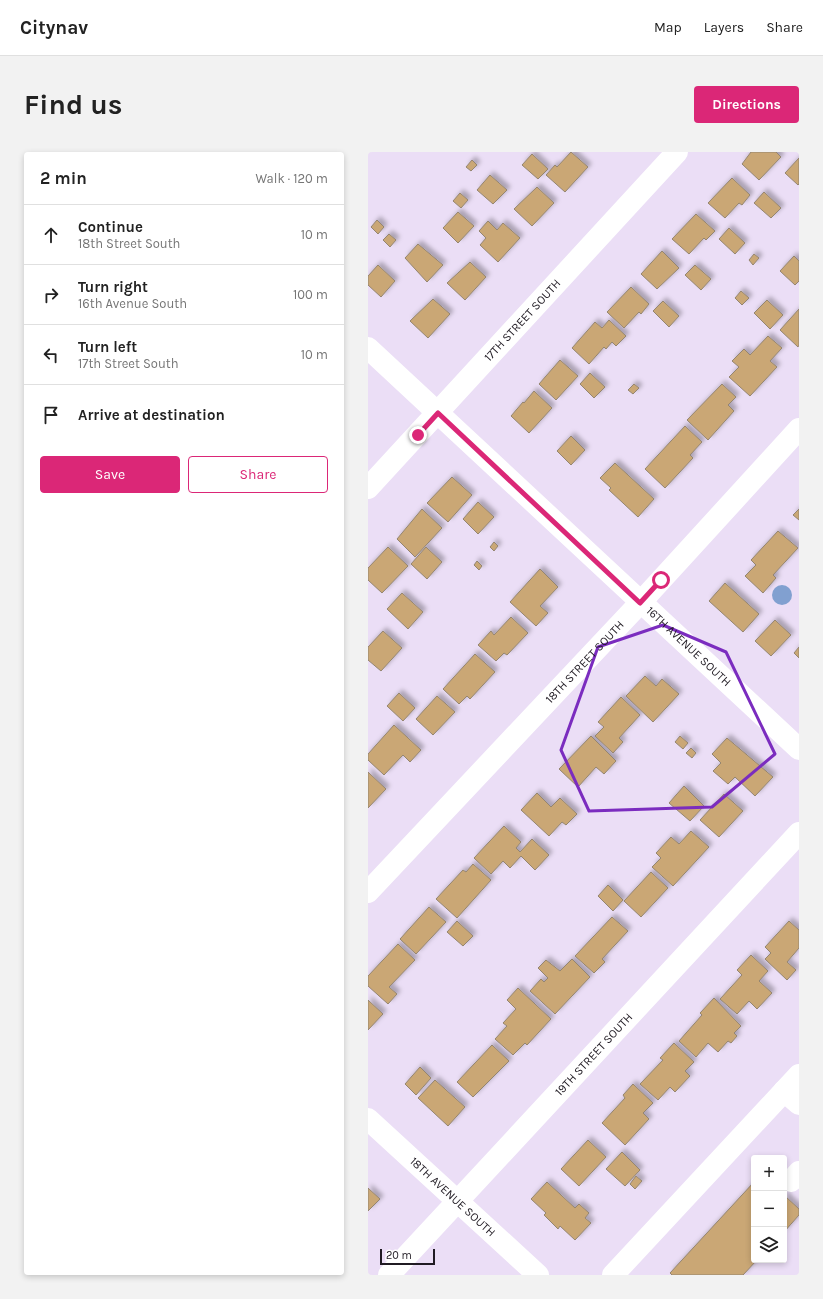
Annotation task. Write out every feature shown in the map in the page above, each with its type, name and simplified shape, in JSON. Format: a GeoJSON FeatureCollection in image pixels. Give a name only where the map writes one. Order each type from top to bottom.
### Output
{"type":"FeatureCollection","features":[{"type":"Feature","properties":{"kind":"street","name":"17TH STREET SOUTH"},"geometry":{"type":"LineString","coordinates":[[368,488],[677,152]]}},
{"type":"Feature","properties":{"kind":"street","name":"16TH AVENUE SOUTH"},"geometry":{"type":"LineString","coordinates":[[368,348],[640,603],[799,749]]}},
{"type":"Feature","properties":{"kind":"street","name":"18TH STREET SOUTH"},"geometry":{"type":"LineString","coordinates":[[368,892],[640,603],[799,429]]}},
{"type":"Feature","properties":{"kind":"street","name":"19TH STREET SOUTH"},"geometry":{"type":"LineString","coordinates":[[389,1275],[799,833]]}},
{"type":"Feature","properties":{"kind":"street"},"geometry":{"type":"LineString","coordinates":[[613,1275],[792,1098],[799,1075]]}},
{"type":"Feature","properties":{"kind":"street","name":"18TH AVENUE SOUTH"},"geometry":{"type":"LineString","coordinates":[[368,1119],[538,1275]]}},
{"type":"Feature","properties":{"kind":"highlighted area"},"geometry":{"type":"Polygon","coordinates":[[[663,625],[726,652],[775,754],[712,807],[589,811],[561,750],[598,647],[663,625]]]}},
{"type":"Feature","properties":{"kind":"water"},"geometry":{"type":"Polygon","coordinates":[[[782,585],[789,588],[792,595],[789,602],[782,605],[775,602],[772,595],[775,588],[782,585]]]}},
{"type":"Feature","properties":{"kind":"building"},"geometry":{"type":"Polygon","coordinates":[[[571,152],[588,167],[565,192],[546,175],[555,165],[557,167],[571,152]]]}},
{"type":"Feature","properties":{"kind":"building"},"geometry":{"type":"Polygon","coordinates":[[[751,152],[776,152],[781,157],[759,180],[742,164],[751,152]]]}},
{"type":"Feature","properties":{"kind":"building"},"geometry":{"type":"Polygon","coordinates":[[[532,154],[548,169],[538,179],[522,165],[532,154]]]}},
{"type":"Feature","properties":{"kind":"building"},"geometry":{"type":"Polygon","coordinates":[[[799,158],[799,184],[798,185],[785,173],[799,158]]]}},
{"type":"Feature","properties":{"kind":"building"},"geometry":{"type":"Polygon","coordinates":[[[472,160],[477,165],[471,171],[466,167],[472,160]]]}},
{"type":"Feature","properties":{"kind":"building"},"geometry":{"type":"Polygon","coordinates":[[[490,175],[507,190],[493,204],[477,190],[490,175]]]}},
{"type":"Feature","properties":{"kind":"building"},"geometry":{"type":"Polygon","coordinates":[[[732,178],[750,195],[742,205],[739,203],[725,218],[708,203],[732,178]]]}},
{"type":"Feature","properties":{"kind":"building"},"geometry":{"type":"Polygon","coordinates":[[[537,187],[554,203],[532,226],[514,209],[537,187]]]}},
{"type":"Feature","properties":{"kind":"building"},"geometry":{"type":"Polygon","coordinates":[[[764,192],[781,208],[771,218],[754,203],[764,192]]]}},
{"type":"Feature","properties":{"kind":"building"},"geometry":{"type":"Polygon","coordinates":[[[460,193],[468,200],[461,208],[453,201],[460,193]]]}},
{"type":"Feature","properties":{"kind":"building"},"geometry":{"type":"Polygon","coordinates":[[[458,212],[474,226],[458,243],[443,228],[458,212]]]}},
{"type":"Feature","properties":{"kind":"building"},"geometry":{"type":"Polygon","coordinates":[[[696,214],[715,231],[706,240],[704,238],[689,254],[672,239],[696,214]]]}},
{"type":"Feature","properties":{"kind":"building"},"geometry":{"type":"Polygon","coordinates":[[[377,220],[384,227],[378,234],[371,227],[377,220]]]}},
{"type":"Feature","properties":{"kind":"building"},"geometry":{"type":"Polygon","coordinates":[[[488,221],[497,230],[503,223],[520,238],[498,262],[480,245],[486,238],[479,231],[488,221]]]}},
{"type":"Feature","properties":{"kind":"building"},"geometry":{"type":"Polygon","coordinates":[[[729,228],[745,243],[735,254],[719,239],[729,228]]]}},
{"type":"Feature","properties":{"kind":"building"},"geometry":{"type":"Polygon","coordinates":[[[389,234],[396,240],[390,247],[383,240],[389,234]]]}},
{"type":"Feature","properties":{"kind":"building"},"geometry":{"type":"Polygon","coordinates":[[[418,244],[443,265],[427,282],[405,258],[418,244]]]}},
{"type":"Feature","properties":{"kind":"building"},"geometry":{"type":"Polygon","coordinates":[[[662,251],[679,268],[657,289],[641,274],[662,251]]]}},
{"type":"Feature","properties":{"kind":"building"},"geometry":{"type":"Polygon","coordinates":[[[754,254],[759,258],[753,265],[749,260],[754,254]]]}},
{"type":"Feature","properties":{"kind":"building"},"geometry":{"type":"Polygon","coordinates":[[[794,256],[799,261],[799,281],[795,285],[780,271],[794,256]]]}},
{"type":"Feature","properties":{"kind":"building"},"geometry":{"type":"Polygon","coordinates":[[[470,262],[486,277],[465,300],[447,283],[470,262]]]}},
{"type":"Feature","properties":{"kind":"building"},"geometry":{"type":"Polygon","coordinates":[[[378,265],[395,281],[381,297],[368,285],[368,276],[378,265]]]}},
{"type":"Feature","properties":{"kind":"building"},"geometry":{"type":"Polygon","coordinates":[[[695,265],[711,279],[701,290],[685,275],[695,265]]]}},
{"type":"Feature","properties":{"kind":"building"},"geometry":{"type":"Polygon","coordinates":[[[631,287],[649,304],[641,314],[639,312],[624,328],[607,312],[631,287]]]}},
{"type":"Feature","properties":{"kind":"building"},"geometry":{"type":"Polygon","coordinates":[[[741,291],[749,298],[742,305],[735,298],[741,291]]]}},
{"type":"Feature","properties":{"kind":"building"},"geometry":{"type":"Polygon","coordinates":[[[433,299],[450,314],[428,338],[410,321],[433,299]]]}},
{"type":"Feature","properties":{"kind":"building"},"geometry":{"type":"Polygon","coordinates":[[[767,300],[783,315],[770,329],[754,313],[767,300]]]}},
{"type":"Feature","properties":{"kind":"building"},"geometry":{"type":"Polygon","coordinates":[[[663,301],[679,316],[669,327],[653,311],[663,301]]]}},
{"type":"Feature","properties":{"kind":"building"},"geometry":{"type":"Polygon","coordinates":[[[799,309],[799,345],[798,347],[780,330],[799,309]]]}},
{"type":"Feature","properties":{"kind":"building"},"geometry":{"type":"Polygon","coordinates":[[[609,320],[626,336],[616,346],[612,342],[606,349],[604,347],[589,364],[572,348],[595,322],[602,328],[609,320]]]}},
{"type":"Feature","properties":{"kind":"building"},"geometry":{"type":"Polygon","coordinates":[[[768,336],[782,348],[770,361],[777,367],[750,396],[729,377],[739,367],[732,361],[744,349],[750,355],[768,336]]]}},
{"type":"Feature","properties":{"kind":"building"},"geometry":{"type":"Polygon","coordinates":[[[560,360],[578,376],[556,400],[539,384],[560,360]]]}},
{"type":"Feature","properties":{"kind":"building"},"geometry":{"type":"Polygon","coordinates":[[[590,373],[605,387],[594,398],[580,384],[590,373]]]}},
{"type":"Feature","properties":{"kind":"building"},"geometry":{"type":"Polygon","coordinates":[[[634,384],[639,388],[633,394],[628,390],[634,384]]]}},
{"type":"Feature","properties":{"kind":"building"},"geometry":{"type":"Polygon","coordinates":[[[722,384],[736,397],[728,405],[734,411],[708,440],[687,420],[722,384]]]}},
{"type":"Feature","properties":{"kind":"building"},"geometry":{"type":"Polygon","coordinates":[[[534,391],[552,408],[529,433],[511,416],[534,391]]]}},
{"type":"Feature","properties":{"kind":"building"},"geometry":{"type":"Polygon","coordinates":[[[685,426],[702,442],[690,455],[693,458],[665,488],[645,469],[685,426]]]}},
{"type":"Feature","properties":{"kind":"building"},"geometry":{"type":"Polygon","coordinates":[[[571,436],[585,450],[571,465],[557,451],[571,436]]]}},
{"type":"Feature","properties":{"kind":"building"},"geometry":{"type":"Polygon","coordinates":[[[615,463],[654,499],[638,517],[609,490],[611,488],[600,478],[615,463]]]}},
{"type":"Feature","properties":{"kind":"building"},"geometry":{"type":"Polygon","coordinates":[[[452,477],[472,495],[448,522],[427,503],[452,477]]]}},
{"type":"Feature","properties":{"kind":"building"},"geometry":{"type":"Polygon","coordinates":[[[478,502],[494,517],[478,534],[463,519],[478,502]]]}},
{"type":"Feature","properties":{"kind":"building"},"geometry":{"type":"Polygon","coordinates":[[[422,509],[442,528],[415,557],[397,539],[422,509]]]}},
{"type":"Feature","properties":{"kind":"building"},"geometry":{"type":"Polygon","coordinates":[[[799,509],[799,520],[793,515],[799,509]]]}},
{"type":"Feature","properties":{"kind":"building"},"geometry":{"type":"Polygon","coordinates":[[[778,531],[798,548],[773,575],[776,578],[763,593],[745,576],[756,565],[751,560],[778,531]]]}},
{"type":"Feature","properties":{"kind":"building"},"geometry":{"type":"Polygon","coordinates":[[[494,542],[498,546],[494,551],[490,547],[494,542]]]}},
{"type":"Feature","properties":{"kind":"building"},"geometry":{"type":"Polygon","coordinates":[[[388,547],[408,566],[382,593],[368,580],[368,568],[388,547]]]}},
{"type":"Feature","properties":{"kind":"building"},"geometry":{"type":"Polygon","coordinates":[[[426,547],[442,562],[427,579],[411,564],[426,547]]]}},
{"type":"Feature","properties":{"kind":"building"},"geometry":{"type":"Polygon","coordinates":[[[477,561],[482,566],[479,570],[474,565],[477,561]]]}},
{"type":"Feature","properties":{"kind":"building"},"geometry":{"type":"Polygon","coordinates":[[[540,569],[558,587],[540,606],[548,613],[536,626],[510,602],[540,569]]]}},
{"type":"Feature","properties":{"kind":"building"},"geometry":{"type":"Polygon","coordinates":[[[725,583],[759,614],[743,632],[709,601],[725,583]]]}},
{"type":"Feature","properties":{"kind":"building"},"geometry":{"type":"Polygon","coordinates":[[[402,593],[423,612],[408,629],[387,609],[402,593]]]}},
{"type":"Feature","properties":{"kind":"building"},"geometry":{"type":"Polygon","coordinates":[[[511,617],[528,633],[507,655],[504,653],[496,661],[478,645],[491,631],[494,635],[511,617]]]}},
{"type":"Feature","properties":{"kind":"building"},"geometry":{"type":"Polygon","coordinates":[[[775,620],[791,635],[771,656],[755,641],[775,620]]]}},
{"type":"Feature","properties":{"kind":"building"},"geometry":{"type":"Polygon","coordinates":[[[383,631],[402,648],[381,671],[368,660],[368,647],[383,631]]]}},
{"type":"Feature","properties":{"kind":"building"},"geometry":{"type":"Polygon","coordinates":[[[799,647],[799,658],[794,653],[799,647]]]}},
{"type":"Feature","properties":{"kind":"building"},"geometry":{"type":"Polygon","coordinates":[[[475,654],[495,672],[470,699],[467,696],[459,704],[443,689],[475,654]]]}},
{"type":"Feature","properties":{"kind":"building"},"geometry":{"type":"Polygon","coordinates":[[[645,676],[656,686],[662,679],[679,694],[653,722],[626,696],[645,676]]]}},
{"type":"Feature","properties":{"kind":"building"},"geometry":{"type":"Polygon","coordinates":[[[399,693],[415,708],[403,721],[387,706],[399,693]]]}},
{"type":"Feature","properties":{"kind":"building"},"geometry":{"type":"Polygon","coordinates":[[[437,696],[455,712],[433,735],[416,719],[437,696]]]}},
{"type":"Feature","properties":{"kind":"building"},"geometry":{"type":"Polygon","coordinates":[[[621,697],[640,715],[619,738],[623,742],[613,753],[595,736],[604,727],[598,722],[621,697]]]}},
{"type":"Feature","properties":{"kind":"building"},"geometry":{"type":"Polygon","coordinates":[[[394,725],[421,750],[410,762],[403,755],[384,775],[368,760],[368,754],[394,725]]]}},
{"type":"Feature","properties":{"kind":"building"},"geometry":{"type":"Polygon","coordinates":[[[591,736],[616,761],[604,774],[596,767],[578,787],[559,769],[591,736]]]}},
{"type":"Feature","properties":{"kind":"building"},"geometry":{"type":"Polygon","coordinates":[[[680,736],[688,743],[683,749],[675,742],[680,736]]]}},
{"type":"Feature","properties":{"kind":"building"},"geometry":{"type":"Polygon","coordinates":[[[727,738],[773,777],[755,796],[735,777],[728,784],[713,771],[721,763],[712,754],[727,738]]]}},
{"type":"Feature","properties":{"kind":"building"},"geometry":{"type":"Polygon","coordinates":[[[691,748],[696,753],[692,758],[686,753],[691,748]]]}},
{"type":"Feature","properties":{"kind":"building"},"geometry":{"type":"Polygon","coordinates":[[[368,772],[386,789],[368,808],[368,772]]]}},
{"type":"Feature","properties":{"kind":"building"},"geometry":{"type":"Polygon","coordinates":[[[684,786],[704,806],[690,821],[669,803],[684,786]]]}},
{"type":"Feature","properties":{"kind":"building"},"geometry":{"type":"Polygon","coordinates":[[[537,793],[551,807],[560,798],[577,814],[566,825],[562,822],[549,836],[521,810],[537,793]]]}},
{"type":"Feature","properties":{"kind":"building"},"geometry":{"type":"Polygon","coordinates":[[[724,794],[743,811],[719,837],[700,820],[724,794]]]}},
{"type":"Feature","properties":{"kind":"building"},"geometry":{"type":"Polygon","coordinates":[[[504,826],[521,842],[516,848],[520,852],[532,839],[549,855],[535,870],[521,856],[510,868],[503,861],[491,874],[474,858],[504,826]]]}},
{"type":"Feature","properties":{"kind":"building"},"geometry":{"type":"Polygon","coordinates":[[[691,831],[709,847],[673,886],[652,867],[661,858],[656,853],[671,837],[679,844],[691,831]]]}},
{"type":"Feature","properties":{"kind":"building"},"geometry":{"type":"Polygon","coordinates":[[[473,864],[491,880],[457,918],[436,899],[463,870],[466,872],[473,864]]]}},
{"type":"Feature","properties":{"kind":"building"},"geometry":{"type":"Polygon","coordinates":[[[651,872],[668,888],[641,917],[624,901],[651,872]]]}},
{"type":"Feature","properties":{"kind":"building"},"geometry":{"type":"Polygon","coordinates":[[[608,885],[623,900],[613,911],[598,896],[608,885]]]}},
{"type":"Feature","properties":{"kind":"building"},"geometry":{"type":"Polygon","coordinates":[[[429,907],[446,922],[416,954],[400,939],[429,907]]]}},
{"type":"Feature","properties":{"kind":"building"},"geometry":{"type":"Polygon","coordinates":[[[612,917],[628,931],[602,959],[605,962],[594,973],[575,956],[612,917]]]}},
{"type":"Feature","properties":{"kind":"building"},"geometry":{"type":"Polygon","coordinates":[[[457,921],[473,936],[463,946],[447,932],[457,921]]]}},
{"type":"Feature","properties":{"kind":"building"},"geometry":{"type":"Polygon","coordinates":[[[789,921],[799,930],[799,948],[787,962],[796,970],[787,980],[765,959],[771,953],[765,947],[789,921]]]}},
{"type":"Feature","properties":{"kind":"building"},"geometry":{"type":"Polygon","coordinates":[[[398,944],[415,960],[389,987],[397,994],[388,1004],[368,986],[368,976],[398,944]]]}},
{"type":"Feature","properties":{"kind":"building"},"geometry":{"type":"Polygon","coordinates":[[[751,955],[768,971],[759,981],[772,993],[757,1009],[749,1001],[737,1014],[720,999],[742,975],[737,970],[751,955]]]}},
{"type":"Feature","properties":{"kind":"building"},"geometry":{"type":"Polygon","coordinates":[[[572,959],[590,977],[555,1014],[530,991],[541,979],[544,982],[548,978],[538,968],[546,960],[560,971],[572,959]]]}},
{"type":"Feature","properties":{"kind":"building"},"geometry":{"type":"Polygon","coordinates":[[[518,988],[551,1019],[527,1045],[525,1043],[513,1055],[495,1039],[507,1026],[503,1023],[516,1009],[507,1000],[518,988]]]}},
{"type":"Feature","properties":{"kind":"building"},"geometry":{"type":"Polygon","coordinates":[[[714,998],[741,1026],[734,1033],[737,1036],[731,1043],[728,1041],[718,1052],[708,1043],[696,1057],[679,1041],[702,1015],[700,1013],[714,998]]]}},
{"type":"Feature","properties":{"kind":"building"},"geometry":{"type":"Polygon","coordinates":[[[368,1000],[383,1014],[368,1030],[368,1000]]]}},
{"type":"Feature","properties":{"kind":"building"},"geometry":{"type":"Polygon","coordinates":[[[674,1043],[694,1062],[685,1071],[690,1076],[675,1092],[670,1087],[658,1100],[640,1084],[663,1060],[660,1058],[674,1043]]]}},
{"type":"Feature","properties":{"kind":"building"},"geometry":{"type":"Polygon","coordinates":[[[492,1045],[509,1061],[473,1097],[457,1082],[492,1045]]]}},
{"type":"Feature","properties":{"kind":"building"},"geometry":{"type":"Polygon","coordinates":[[[420,1067],[431,1078],[416,1095],[405,1084],[420,1067]]]}},
{"type":"Feature","properties":{"kind":"building"},"geometry":{"type":"Polygon","coordinates":[[[435,1080],[465,1107],[448,1126],[418,1098],[435,1080]]]}},
{"type":"Feature","properties":{"kind":"building"},"geometry":{"type":"Polygon","coordinates":[[[633,1084],[653,1103],[643,1113],[649,1119],[625,1145],[602,1123],[625,1098],[623,1095],[633,1084]]]}},
{"type":"Feature","properties":{"kind":"building"},"geometry":{"type":"Polygon","coordinates":[[[588,1140],[606,1157],[579,1186],[561,1169],[588,1140]]]}},
{"type":"Feature","properties":{"kind":"building"},"geometry":{"type":"Polygon","coordinates":[[[622,1152],[640,1170],[625,1186],[606,1169],[622,1152]]]}},
{"type":"Feature","properties":{"kind":"building"},"geometry":{"type":"Polygon","coordinates":[[[636,1176],[642,1181],[635,1189],[630,1184],[636,1176]]]}},
{"type":"Feature","properties":{"kind":"building"},"geometry":{"type":"Polygon","coordinates":[[[547,1182],[575,1208],[579,1204],[589,1213],[585,1218],[591,1223],[575,1240],[560,1226],[558,1229],[544,1215],[546,1213],[531,1199],[547,1182]]]}},
{"type":"Feature","properties":{"kind":"building"},"geometry":{"type":"Polygon","coordinates":[[[751,1185],[751,1263],[754,1263],[743,1275],[672,1275],[670,1273],[751,1185]]]}},
{"type":"Feature","properties":{"kind":"building"},"geometry":{"type":"Polygon","coordinates":[[[368,1188],[380,1199],[368,1211],[368,1188]]]}},
{"type":"Feature","properties":{"kind":"building"},"geometry":{"type":"Polygon","coordinates":[[[787,1198],[799,1209],[799,1215],[787,1229],[787,1198]]]}},
{"type":"Feature","properties":{"kind":"route"},"geometry":{"type":"LineString","coordinates":[[418,435],[438,413],[640,603],[661,580]]}}]}
